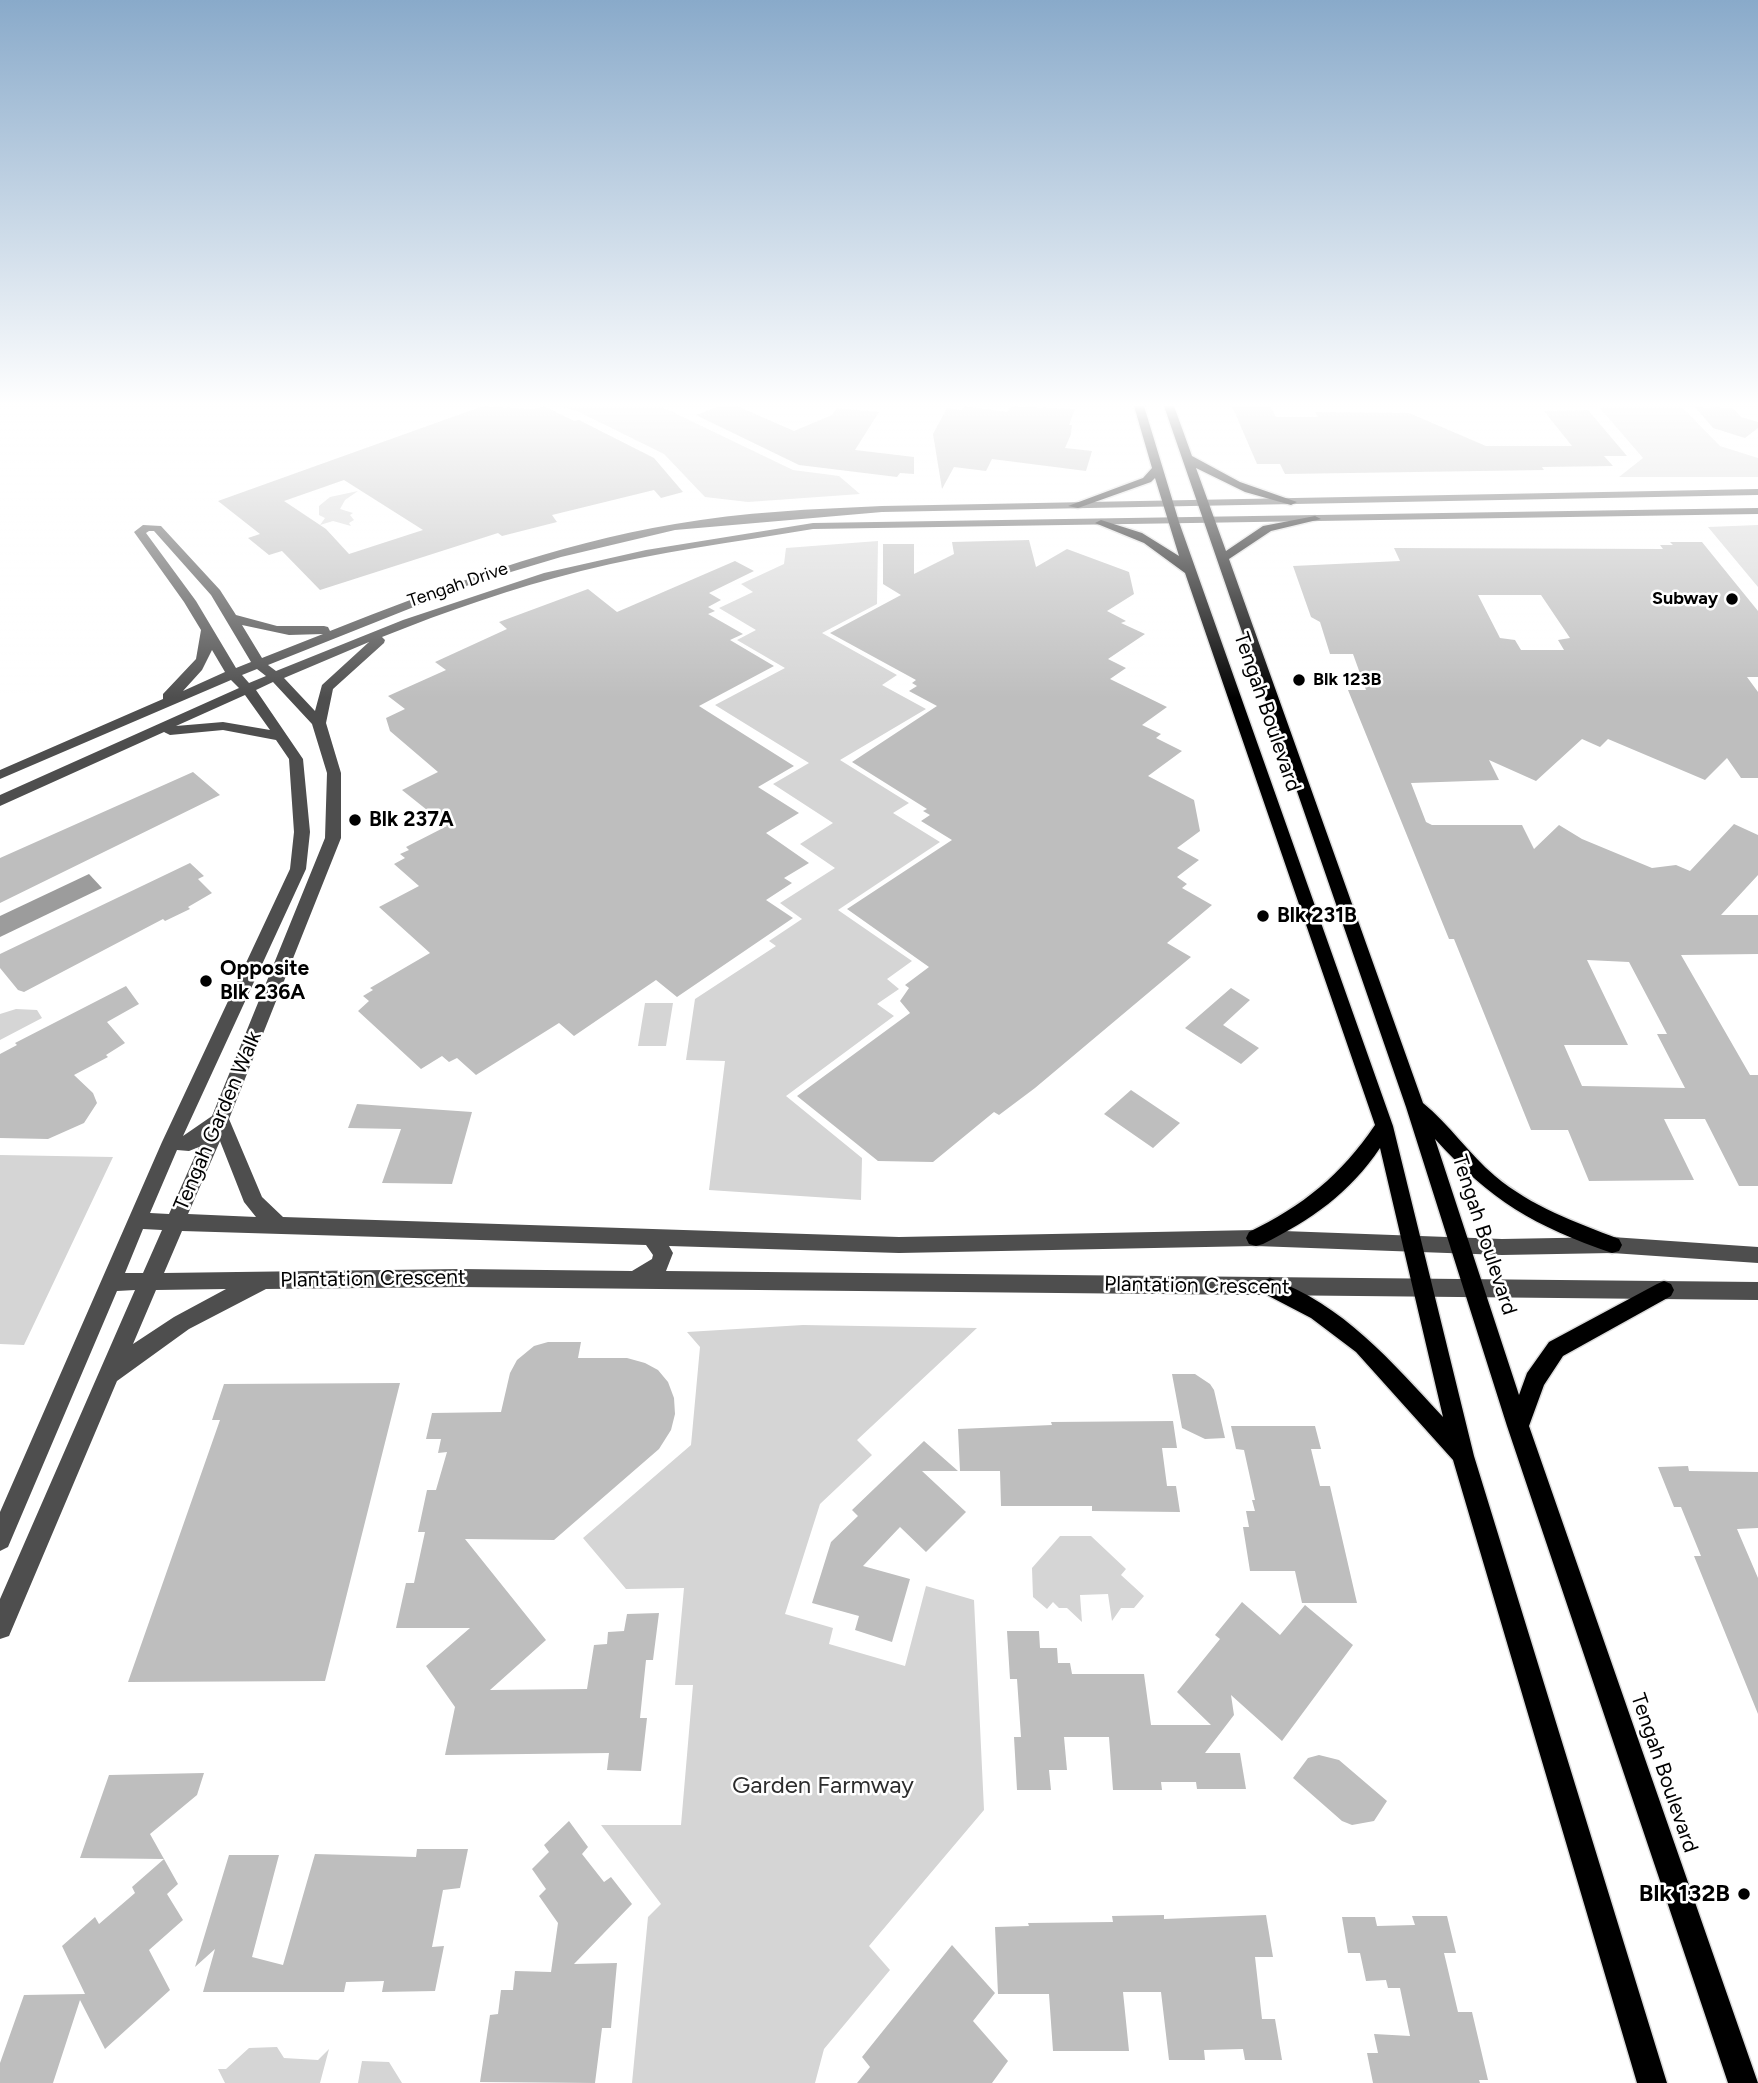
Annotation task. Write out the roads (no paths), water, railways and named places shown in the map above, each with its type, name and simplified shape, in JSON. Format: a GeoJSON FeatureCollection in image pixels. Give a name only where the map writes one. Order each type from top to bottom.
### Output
{"type":"FeatureCollection","features":[{"type":"Feature","properties":{"kind":"main road"},"geometry":{"type":"LineString","coordinates":[[1074,506],[1082,503]]}},
{"type":"Feature","properties":{"kind":"main road","name":"Tengah Boulevard"},"geometry":{"type":"LineString","coordinates":[[1202,504],[1416,1107],[1518,1426],[1743,2083]]}},
{"type":"Feature","properties":{"kind":"main road","name":"Tengah Boulevard"},"geometry":{"type":"LineString","coordinates":[[1168,505],[1384,1126],[1463,1456],[1653,2083]]}},
{"type":"Feature","properties":{"kind":"main road"},"geometry":{"type":"LineString","coordinates":[[1223,558],[1267,528],[1315,519]]}},
{"type":"Feature","properties":{"kind":"main road"},"geometry":{"type":"LineString","coordinates":[[1101,523],[1142,534],[1163,547],[1190,573]]}},
{"type":"Feature","properties":{"kind":"main road"},"geometry":{"type":"LineString","coordinates":[[1416,1107],[1474,1168],[1512,1200],[1536,1215],[1612,1245]]}},
{"type":"Feature","properties":{"kind":"main road"},"geometry":{"type":"LineString","coordinates":[[1256,1238],[1303,1216],[1319,1203],[1360,1164],[1384,1126]]}},
{"type":"Feature","properties":{"kind":"main road"},"geometry":{"type":"LineString","coordinates":[[1269,1287],[1318,1312],[1363,1345],[1463,1456]]}},
{"type":"Feature","properties":{"kind":"main road"},"geometry":{"type":"LineString","coordinates":[[1518,1426],[1535,1380],[1556,1349],[1594,1325],[1664,1290]]}},
{"type":"Feature","properties":{"kind":"street","name":"Tengah Drive"},"geometry":{"type":"LineString","coordinates":[[0,775],[233,674],[470,579],[558,554],[676,527],[823,512],[1237,503]]}},
{"type":"Feature","properties":{"kind":"street","name":"Tengah Drive"},"geometry":{"type":"LineString","coordinates":[[0,801],[426,615],[549,575],[692,546],[813,526],[1208,522],[1758,511]]}},
{"type":"Feature","properties":{"kind":"street","name":"Tengah Garden Walk"},"geometry":{"type":"LineString","coordinates":[[0,1539],[171,1142],[298,869],[302,832],[296,759],[249,690],[233,674],[207,628],[140,532],[148,527],[157,528],[195,568],[232,618],[259,664],[277,678],[319,723],[334,773],[333,838],[220,1119],[0,1627]]}},
{"type":"Feature","properties":{"kind":"street"},"geometry":{"type":"LineString","coordinates":[[232,618],[259,628],[304,633],[358,623]]}},
{"type":"Feature","properties":{"kind":"street"},"geometry":{"type":"LineString","coordinates":[[135,717],[165,700],[197,671],[209,643],[207,628]]}},
{"type":"Feature","properties":{"kind":"street"},"geometry":{"type":"LineString","coordinates":[[319,723],[327,688],[390,630]]}},
{"type":"Feature","properties":{"kind":"street"},"geometry":{"type":"LineString","coordinates":[[156,732],[223,726],[283,737]]}},
{"type":"Feature","properties":{"kind":"street"},"geometry":{"type":"LineString","coordinates":[[171,1142],[189,1144],[220,1119],[254,1202],[279,1226]]}},
{"type":"Feature","properties":{"kind":"street","name":"Plantation Crescent"},"geometry":{"type":"LineString","coordinates":[[139,1221],[899,1245],[1256,1238],[1412,1244],[1612,1245],[1758,1255]]}},
{"type":"Feature","properties":{"kind":"street"},"geometry":{"type":"LineString","coordinates":[[635,1280],[661,1264],[663,1253],[651,1237]]}},
{"type":"Feature","properties":{"kind":"street","name":"Plantation Crescent"},"geometry":{"type":"LineString","coordinates":[[112,1282],[635,1280],[1423,1290],[1473,1286],[1758,1291]]}},
{"type":"Feature","properties":{"kind":"street"},"geometry":{"type":"LineString","coordinates":[[108,1376],[154,1338],[205,1307],[268,1281]]}},
{"type":"Feature","properties":{"kind":"place","name":"Subway"},"geometry":{"type":"Point","coordinates":[1732,599]}},
{"type":"Feature","properties":{"kind":"place","name":"Blk 123B"},"geometry":{"type":"Point","coordinates":[1299,680]}},
{"type":"Feature","properties":{"kind":"place","name":"Blk 237A"},"geometry":{"type":"Point","coordinates":[355,820]}},
{"type":"Feature","properties":{"kind":"place","name":"Blk 231B"},"geometry":{"type":"Point","coordinates":[1263,916]}},
{"type":"Feature","properties":{"kind":"place","name":"Opposite Blk 236A"},"geometry":{"type":"Point","coordinates":[206,981]}},
{"type":"Feature","properties":{"kind":"place","name":"Blk 132B"},"geometry":{"type":"Point","coordinates":[1744,1894]}},
{"type":"Feature","properties":{"kind":"park label","name":"Garden Farmway"},"geometry":{"type":"Point","coordinates":[823,1786]}}]}
